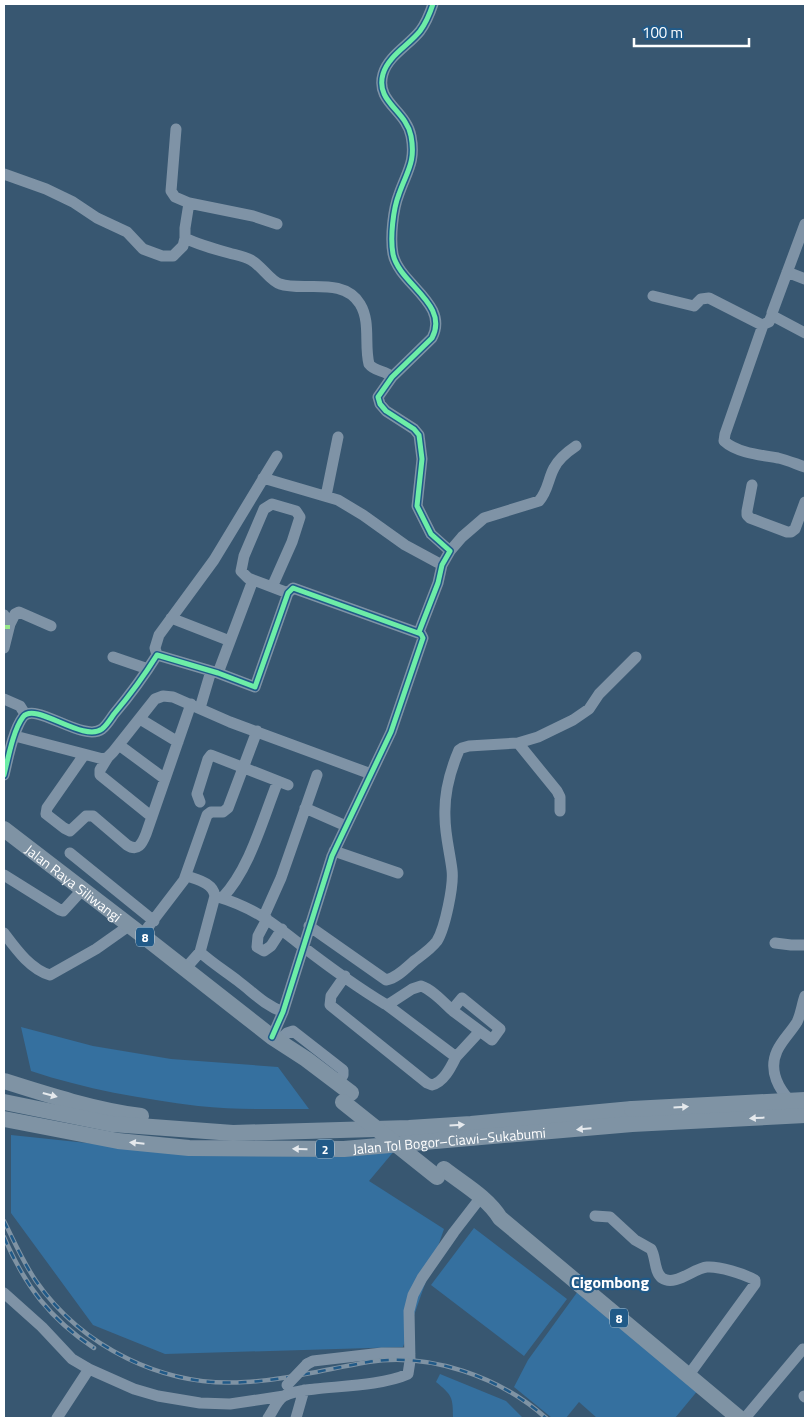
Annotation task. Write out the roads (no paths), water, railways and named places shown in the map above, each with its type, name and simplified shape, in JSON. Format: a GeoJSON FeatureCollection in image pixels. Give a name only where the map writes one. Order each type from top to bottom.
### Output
{"type":"FeatureCollection","features":[{"type":"Feature","properties":{"kind":"highway","name":"Jalan Raya Siliwangi"},"geometry":{"type":"LineString","coordinates":[[5,833],[136,930],[278,1042],[303,1067],[347,1098],[500,1218],[738,1418]]}},
{"type":"Feature","properties":{"kind":"highway","name":"Jalan Raya Siliwangi"},"geometry":{"type":"LineString","coordinates":[[278,1042],[306,1059],[338,1083],[347,1098]]}},
{"type":"Feature","properties":{"kind":"highway"},"geometry":{"type":"LineString","coordinates":[[4,1081],[120,1114],[186,1122],[213,1123],[222,1125],[233,1133]]}},
{"type":"Feature","properties":{"kind":"highway","name":"Jalan Tol Bogor–Ciawi–Sukabumi"},"geometry":{"type":"LineString","coordinates":[[8,1121],[118,1141],[189,1148],[344,1149],[805,1100]]}},
{"type":"Feature","properties":{"kind":"highway","name":"Jalan Tol Bogor–Ciawi–Sukabumi"},"geometry":{"type":"LineString","coordinates":[[4,1102],[112,1124],[233,1133],[418,1128],[632,1117],[805,1115]]}},
{"type":"Feature","properties":{"kind":"street"},"geometry":{"type":"LineString","coordinates":[[433,4],[422,28],[388,65],[382,80],[384,96],[405,121],[410,130],[412,146],[410,169],[397,202],[392,240],[394,256],[400,269],[428,303],[434,315],[436,325],[432,338],[392,377],[378,397],[378,401],[386,410],[414,429],[419,435],[422,459],[416,506],[431,534],[450,551]]}},
{"type":"Feature","properties":{"kind":"street"},"geometry":{"type":"LineString","coordinates":[[176,129],[172,194],[175,198],[223,211],[253,216],[277,224]]}},
{"type":"Feature","properties":{"kind":"street"},"geometry":{"type":"LineString","coordinates":[[4,174],[46,189],[78,204],[97,218],[126,232],[138,245],[152,253],[173,256],[181,250],[185,243],[184,228],[189,203]]}},
{"type":"Feature","properties":{"kind":"street"},"geometry":{"type":"LineString","coordinates":[[805,224],[769,322],[763,325],[724,441],[749,452],[785,460],[805,467]]}},
{"type":"Feature","properties":{"kind":"street"},"geometry":{"type":"LineString","coordinates":[[185,238],[249,259],[279,284],[294,287],[329,287],[349,294],[360,304],[364,316],[369,364],[374,369],[387,373],[392,377]]}},
{"type":"Feature","properties":{"kind":"street"},"geometry":{"type":"LineString","coordinates":[[787,272],[805,279]]}},
{"type":"Feature","properties":{"kind":"street"},"geometry":{"type":"LineString","coordinates":[[653,296],[694,306],[703,298],[709,298],[763,325]]}},
{"type":"Feature","properties":{"kind":"street"},"geometry":{"type":"LineString","coordinates":[[772,314],[805,333]]}},
{"type":"Feature","properties":{"kind":"street"},"geometry":{"type":"LineString","coordinates":[[326,496],[338,436]]}},
{"type":"Feature","properties":{"kind":"street"},"geometry":{"type":"LineString","coordinates":[[419,632],[438,583],[442,565],[450,551],[462,537],[484,518],[540,501],[554,469],[562,457],[576,446]]}},
{"type":"Feature","properties":{"kind":"street"},"geometry":{"type":"LineString","coordinates":[[4,775],[8,746],[15,736],[22,718],[26,714],[40,715],[82,730],[93,732],[102,729],[157,655],[155,648],[157,640],[214,560],[277,456]]}},
{"type":"Feature","properties":{"kind":"street"},"geometry":{"type":"LineString","coordinates":[[263,478],[326,496],[352,507],[405,545],[442,565]]}},
{"type":"Feature","properties":{"kind":"street"},"geometry":{"type":"LineString","coordinates":[[752,485],[747,515],[750,518],[787,532],[795,529],[805,502]]}},
{"type":"Feature","properties":{"kind":"street"},"geometry":{"type":"LineString","coordinates":[[272,587],[299,520],[298,512],[288,507],[272,504],[264,510],[241,564],[241,571],[242,574],[253,580],[288,593]]}},
{"type":"Feature","properties":{"kind":"street"},"geometry":{"type":"LineString","coordinates":[[84,755],[46,810],[46,814],[70,831],[86,816],[93,816],[127,845],[135,848],[139,847],[152,817],[178,742],[230,641],[253,580]]}},
{"type":"Feature","properties":{"kind":"street"},"geometry":{"type":"LineString","coordinates":[[157,655],[215,672],[255,687],[288,593],[296,589],[419,632],[423,638],[391,732],[334,852],[283,1012],[278,1042]]}},
{"type":"Feature","properties":{"kind":"street"},"geometry":{"type":"LineString","coordinates":[[4,648],[7,623],[19,612],[51,626]]}},
{"type":"Feature","properties":{"kind":"street"},"geometry":{"type":"LineString","coordinates":[[171,618],[230,641]]}},
{"type":"Feature","properties":{"kind":"street"},"geometry":{"type":"LineString","coordinates":[[113,657],[148,669]]}},
{"type":"Feature","properties":{"kind":"street"},"geometry":{"type":"LineString","coordinates":[[309,926],[386,980],[394,977],[431,948],[442,930],[452,883],[452,870],[445,829],[445,804],[448,784],[460,749],[518,743],[542,735],[582,715],[589,709],[610,681],[636,657]]}},
{"type":"Feature","properties":{"kind":"street"},"geometry":{"type":"LineString","coordinates":[[152,817],[100,775],[100,770],[108,757],[155,699],[159,697],[173,697],[223,719],[371,774]]}},
{"type":"Feature","properties":{"kind":"street"},"geometry":{"type":"LineString","coordinates":[[4,699],[20,706],[26,714]]}},
{"type":"Feature","properties":{"kind":"street"},"geometry":{"type":"LineString","coordinates":[[140,719],[178,742]]}},
{"type":"Feature","properties":{"kind":"street"},"geometry":{"type":"LineString","coordinates":[[4,933],[30,964],[50,975],[96,949],[154,921],[186,876],[207,815],[211,812],[227,810],[258,731]]}},
{"type":"Feature","properties":{"kind":"street"},"geometry":{"type":"LineString","coordinates":[[15,736],[101,759],[108,757]]}},
{"type":"Feature","properties":{"kind":"street"},"geometry":{"type":"LineString","coordinates":[[518,743],[557,790],[560,797],[560,811]]}},
{"type":"Feature","properties":{"kind":"street"},"geometry":{"type":"LineString","coordinates":[[119,745],[165,779]]}},
{"type":"Feature","properties":{"kind":"street"},"geometry":{"type":"LineString","coordinates":[[186,969],[200,952],[215,903],[219,897],[234,885],[283,783],[213,756],[209,757],[197,794],[200,802]]}},
{"type":"Feature","properties":{"kind":"street"},"geometry":{"type":"LineString","coordinates":[[282,929],[269,949],[264,951],[257,947],[256,940],[281,878],[317,775]]}},
{"type":"Feature","properties":{"kind":"street"},"geometry":{"type":"LineString","coordinates":[[305,808],[346,826]]}},
{"type":"Feature","properties":{"kind":"street"},"geometry":{"type":"LineString","coordinates":[[334,852],[398,873]]}},
{"type":"Feature","properties":{"kind":"street"},"geometry":{"type":"LineString","coordinates":[[70,853],[154,921]]}},
{"type":"Feature","properties":{"kind":"street"},"geometry":{"type":"LineString","coordinates":[[4,875],[63,911],[83,889]]}},
{"type":"Feature","properties":{"kind":"street"},"geometry":{"type":"LineString","coordinates":[[186,876],[210,886],[219,897],[248,907],[266,918],[456,1057]]}},
{"type":"Feature","properties":{"kind":"street"},"geometry":{"type":"LineString","coordinates":[[775,943],[805,945]]}},
{"type":"Feature","properties":{"kind":"street"},"geometry":{"type":"LineString","coordinates":[[200,952],[212,964],[238,981],[263,1002],[283,1012]]}},
{"type":"Feature","properties":{"kind":"street"},"geometry":{"type":"LineString","coordinates":[[345,976],[330,996],[330,1004],[432,1086],[452,1066],[456,1057],[480,1031]]}},
{"type":"Feature","properties":{"kind":"street"},"geometry":{"type":"LineString","coordinates":[[387,1005],[412,989],[421,986],[428,990],[452,1010],[492,1040],[503,1026],[462,998],[452,1010]]}},
{"type":"Feature","properties":{"kind":"street"},"geometry":{"type":"LineString","coordinates":[[805,996],[796,1023],[776,1052],[774,1070],[776,1081],[782,1091],[805,1115]]}},
{"type":"Feature","properties":{"kind":"street"},"geometry":{"type":"LineString","coordinates":[[4,1293],[42,1327],[72,1359],[89,1369],[144,1392],[184,1400],[232,1398],[278,1390],[304,1390],[374,1382],[406,1376],[409,1372],[409,1311],[413,1295],[422,1278],[454,1232],[478,1202]]}},
{"type":"Feature","properties":{"kind":"street"},"geometry":{"type":"LineString","coordinates":[[595,1216],[610,1217],[635,1240],[651,1249],[658,1273],[662,1278],[668,1280],[678,1279],[707,1267],[720,1268],[756,1280],[688,1376]]}},
{"type":"Feature","properties":{"kind":"street"},"geometry":{"type":"LineString","coordinates":[[745,1418],[803,1349]]}},
{"type":"Feature","properties":{"kind":"street"},"geometry":{"type":"LineString","coordinates":[[268,1418],[285,1391],[307,1364],[313,1361],[382,1353],[410,1353]]}},
{"type":"Feature","properties":{"kind":"street"},"geometry":{"type":"LineString","coordinates":[[57,1418],[89,1369]]}},
{"type":"Feature","properties":{"kind":"street"},"geometry":{"type":"LineString","coordinates":[[296,1418],[304,1390]]}},
{"type":"Feature","properties":{"kind":"railway"},"geometry":{"type":"LineString","coordinates":[[4,1221],[31,1274],[55,1305],[101,1344],[155,1370],[185,1378],[215,1382],[245,1382],[291,1377],[368,1362],[416,1361],[463,1371],[486,1380],[528,1403],[546,1418]]}},
{"type":"Feature","properties":{"kind":"railway"},"geometry":{"type":"LineString","coordinates":[[4,1237],[21,1271],[40,1300],[64,1325],[94,1348]]}},
{"type":"Feature","properties":{"kind":"district","name":"Cigombong"},"geometry":{"type":"Point","coordinates":[610,1282]}}]}
